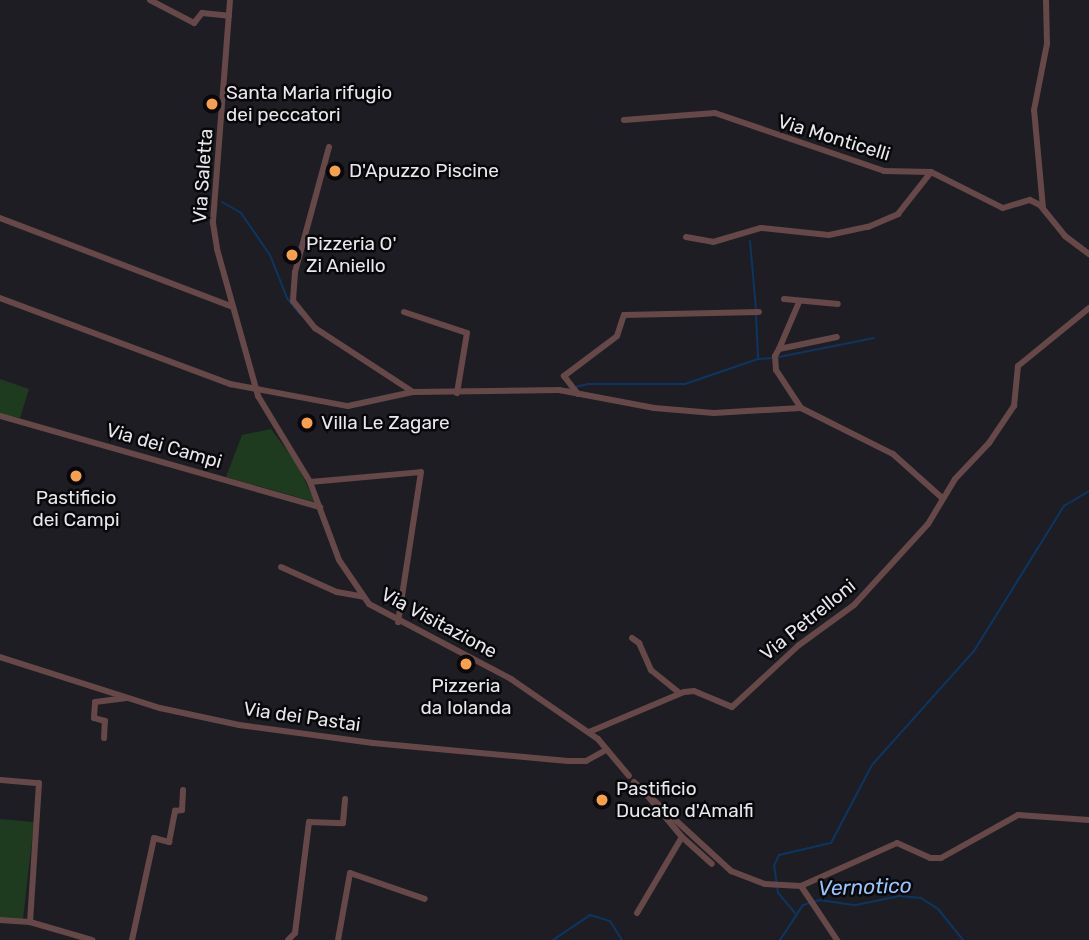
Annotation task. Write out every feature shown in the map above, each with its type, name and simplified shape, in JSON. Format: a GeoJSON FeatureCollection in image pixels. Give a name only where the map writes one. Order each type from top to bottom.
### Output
{"type":"FeatureCollection","features":[{"type":"Feature","properties":{"kind":"street"},"geometry":{"type":"LineString","coordinates":[[150,0],[194,23],[202,13],[229,16]]}},
{"type":"Feature","properties":{"kind":"street","name":"Via Saletta"},"geometry":{"type":"LineString","coordinates":[[230,0],[213,223],[232,306],[257,391]]}},
{"type":"Feature","properties":{"kind":"street"},"geometry":{"type":"LineString","coordinates":[[1046,0],[1045,56],[1034,110],[1043,208],[1065,236],[1089,254]]}},
{"type":"Feature","properties":{"kind":"street","name":"Via Monticelli"},"geometry":{"type":"LineString","coordinates":[[624,120],[715,113],[884,171],[931,172],[994,206],[1003,208],[1030,200],[1043,208]]}},
{"type":"Feature","properties":{"kind":"street"},"geometry":{"type":"LineString","coordinates":[[329,147],[295,272],[293,301],[315,328],[414,392]]}},
{"type":"Feature","properties":{"kind":"street"},"geometry":{"type":"LineString","coordinates":[[686,237],[713,242],[761,229],[829,235],[868,227],[898,214],[931,172]]}},
{"type":"Feature","properties":{"kind":"street"},"geometry":{"type":"LineString","coordinates":[[0,218],[232,306]]}},
{"type":"Feature","properties":{"kind":"street"},"geometry":{"type":"LineString","coordinates":[[0,298],[257,391],[348,406],[414,392],[458,389],[575,389],[713,413],[801,408]]}},
{"type":"Feature","properties":{"kind":"street"},"geometry":{"type":"LineString","coordinates":[[784,299],[799,302],[807,298],[838,304]]}},
{"type":"Feature","properties":{"kind":"street"},"geometry":{"type":"LineString","coordinates":[[799,302],[775,358],[787,392],[801,408],[893,454],[942,498],[989,443],[1014,406],[1018,366],[1089,308]]}},
{"type":"Feature","properties":{"kind":"street"},"geometry":{"type":"LineString","coordinates":[[404,312],[467,333],[458,389]]}},
{"type":"Feature","properties":{"kind":"street"},"geometry":{"type":"LineString","coordinates":[[575,389],[564,376],[617,336],[624,315],[759,312]]}},
{"type":"Feature","properties":{"kind":"street"},"geometry":{"type":"LineString","coordinates":[[779,349],[836,337]]}},
{"type":"Feature","properties":{"kind":"street","name":"Via Visitazione"},"geometry":{"type":"LineString","coordinates":[[257,391],[267,416],[310,482],[339,560],[364,597],[398,622],[511,679],[589,732],[631,779],[645,790]]}},
{"type":"Feature","properties":{"kind":"street","name":"Via dei Campi"},"geometry":{"type":"LineString","coordinates":[[0,416],[320,507]]}},
{"type":"Feature","properties":{"kind":"street"},"geometry":{"type":"LineString","coordinates":[[310,482],[421,471],[398,622]]}},
{"type":"Feature","properties":{"kind":"street","name":"Via Petrelloni"},"geometry":{"type":"LineString","coordinates":[[678,693],[694,691],[732,707],[799,645],[854,605],[928,524],[942,498]]}},
{"type":"Feature","properties":{"kind":"street"},"geometry":{"type":"LineString","coordinates":[[281,567],[337,592],[364,597]]}},
{"type":"Feature","properties":{"kind":"street"},"geometry":{"type":"LineString","coordinates":[[589,732],[678,693],[652,670],[639,643],[632,638]]}},
{"type":"Feature","properties":{"kind":"street","name":"Via dei Pastai"},"geometry":{"type":"LineString","coordinates":[[0,657],[127,698],[198,717],[373,743],[568,761],[586,761],[606,750]]}},
{"type":"Feature","properties":{"kind":"street"},"geometry":{"type":"LineString","coordinates":[[104,738],[105,722],[93,715],[95,702],[127,698]]}},
{"type":"Feature","properties":{"kind":"street"},"geometry":{"type":"LineString","coordinates":[[1,780],[39,783],[30,922]]}},
{"type":"Feature","properties":{"kind":"street"},"geometry":{"type":"LineString","coordinates":[[132,940],[154,838],[169,842],[175,811],[182,810],[183,790]]}},
{"type":"Feature","properties":{"kind":"street"},"geometry":{"type":"LineString","coordinates":[[645,790],[651,806],[712,864]]}},
{"type":"Feature","properties":{"kind":"street"},"geometry":{"type":"LineString","coordinates":[[645,790],[675,822],[745,880],[801,886],[897,843],[930,858],[941,858],[1018,815],[1089,820]]}},
{"type":"Feature","properties":{"kind":"street"},"geometry":{"type":"LineString","coordinates":[[288,940],[295,933],[309,822],[343,824],[345,799]]}},
{"type":"Feature","properties":{"kind":"street"},"geometry":{"type":"LineString","coordinates":[[637,913],[682,836]]}},
{"type":"Feature","properties":{"kind":"street"},"geometry":{"type":"LineString","coordinates":[[338,940],[350,873],[425,899]]}},
{"type":"Feature","properties":{"kind":"street"},"geometry":{"type":"LineString","coordinates":[[801,886],[837,940]]}},
{"type":"Feature","properties":{"kind":"street"},"geometry":{"type":"LineString","coordinates":[[0,920],[30,922],[92,940]]}},
{"type":"Feature","properties":{"kind":"green space"},"geometry":{"type":"Polygon","coordinates":[[[0,379],[29,389],[20,418],[0,414],[0,379]]]}},
{"type":"Feature","properties":{"kind":"green space"},"geometry":{"type":"Polygon","coordinates":[[[271,429],[297,464],[315,502],[226,477],[242,435],[271,429]]]}},
{"type":"Feature","properties":{"kind":"green space"},"geometry":{"type":"Polygon","coordinates":[[[0,819],[34,822],[23,919],[0,918],[0,819]]]}},
{"type":"Feature","properties":{"kind":"waterway"},"geometry":{"type":"LineString","coordinates":[[222,202],[241,213],[270,255],[287,298],[300,314]]}},
{"type":"Feature","properties":{"kind":"waterway"},"geometry":{"type":"LineString","coordinates":[[750,241],[756,309]]}},
{"type":"Feature","properties":{"kind":"waterway"},"geometry":{"type":"LineString","coordinates":[[756,315],[758,358]]}},
{"type":"Feature","properties":{"kind":"waterway"},"geometry":{"type":"LineString","coordinates":[[779,357],[874,338]]}},
{"type":"Feature","properties":{"kind":"waterway"},"geometry":{"type":"LineString","coordinates":[[567,389],[588,384],[685,384],[758,359],[773,358]]}},
{"type":"Feature","properties":{"kind":"waterway"},"geometry":{"type":"LineString","coordinates":[[795,913],[778,893],[774,866],[779,855],[831,843],[872,765],[974,651],[1064,506],[1089,491]]}},
{"type":"Feature","properties":{"kind":"waterway","name":"Vernotico"},"geometry":{"type":"LineString","coordinates":[[780,940],[803,905],[819,900],[856,905],[899,896],[921,898],[938,909],[963,940]]}},
{"type":"Feature","properties":{"kind":"waterway"},"geometry":{"type":"LineString","coordinates":[[553,940],[590,915],[610,921],[622,940]]}},
{"type":"Feature","properties":{"kind":"place","name":"Santa Maria rifugio dei peccatori"},"geometry":{"type":"Point","coordinates":[212,104]}},
{"type":"Feature","properties":{"kind":"place","name":"D'Apuzzo Piscine"},"geometry":{"type":"Point","coordinates":[335,171]}},
{"type":"Feature","properties":{"kind":"place","name":"Pizzeria O' Zi Aniello"},"geometry":{"type":"Point","coordinates":[292,255]}},
{"type":"Feature","properties":{"kind":"place","name":"Villa Le Zagare"},"geometry":{"type":"Point","coordinates":[307,423]}},
{"type":"Feature","properties":{"kind":"place","name":"Pastificio dei Campi"},"geometry":{"type":"Point","coordinates":[76,476]}},
{"type":"Feature","properties":{"kind":"place","name":"Pizzeria da Iolanda"},"geometry":{"type":"Point","coordinates":[466,664]}},
{"type":"Feature","properties":{"kind":"place","name":"Pastificio Ducato d'Amalfi"},"geometry":{"type":"Point","coordinates":[602,800]}}]}
